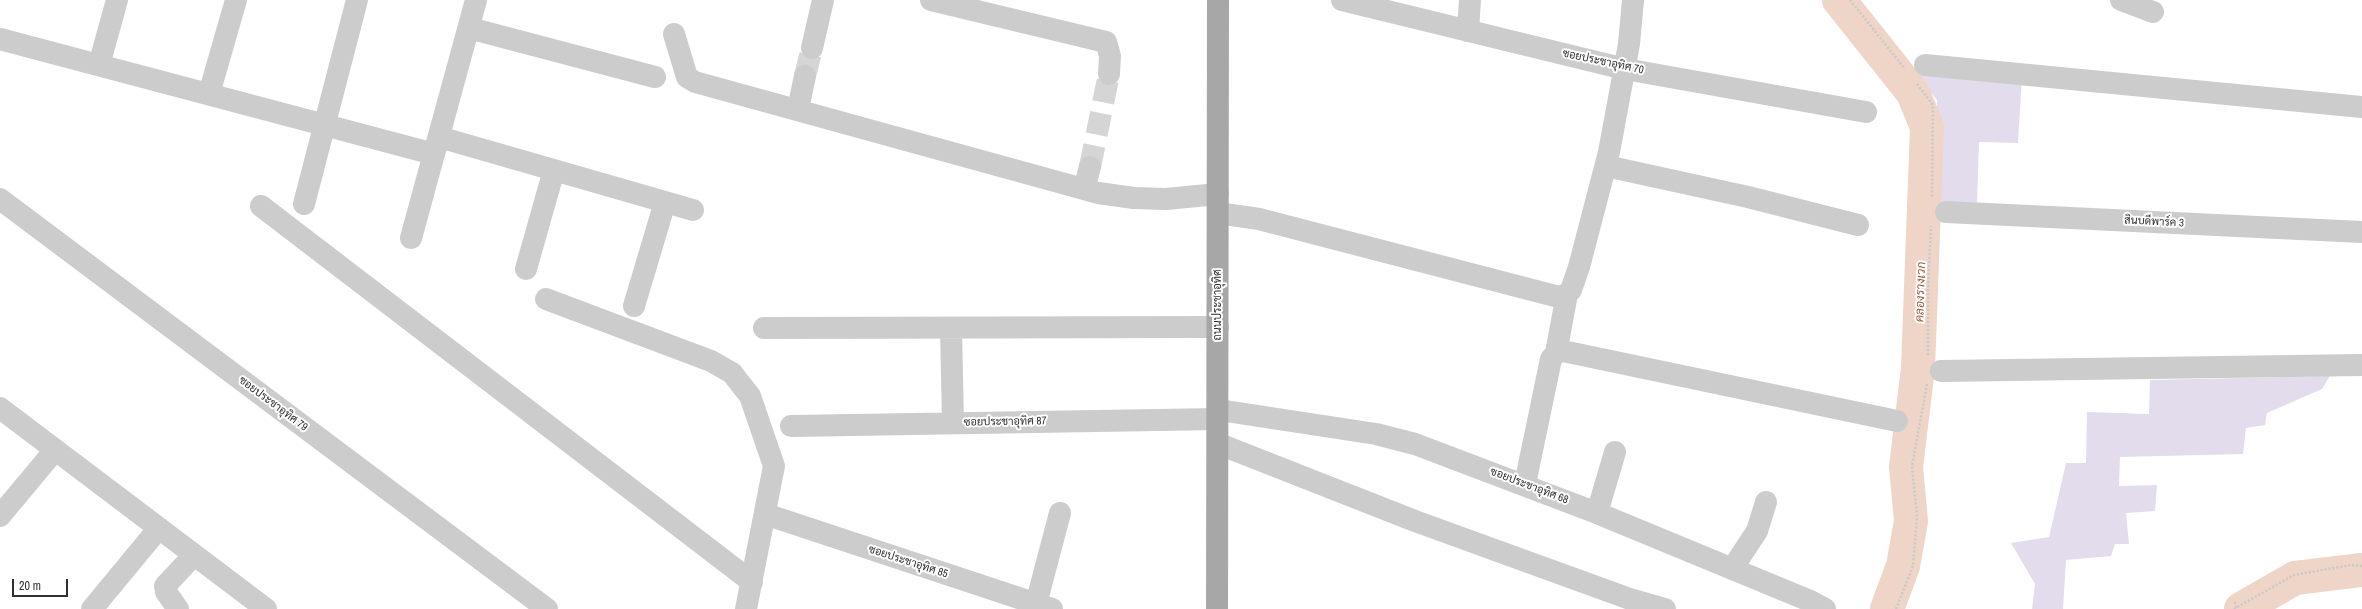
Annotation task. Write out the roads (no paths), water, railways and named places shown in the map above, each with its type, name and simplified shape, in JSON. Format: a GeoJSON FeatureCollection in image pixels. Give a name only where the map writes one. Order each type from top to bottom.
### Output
{"type":"FeatureCollection","features":[{"type":"Feature","properties":{"kind":"main road","name":"ถนนประชาอุทิศ"},"geometry":{"type":"LineString","coordinates":[[1217,609],[1218,0]]}},
{"type":"Feature","properties":{"kind":"street"},"geometry":{"type":"LineString","coordinates":[[99,65],[117,0]]}},
{"type":"Feature","properties":{"kind":"street"},"geometry":{"type":"LineString","coordinates":[[209,94],[236,0]]}},
{"type":"Feature","properties":{"kind":"street"},"geometry":{"type":"LineString","coordinates":[[304,204],[357,0]]}},
{"type":"Feature","properties":{"kind":"street"},"geometry":{"type":"LineString","coordinates":[[411,238],[476,0]]}},
{"type":"Feature","properties":{"kind":"street"},"geometry":{"type":"LineString","coordinates":[[812,48],[822,0]]}},
{"type":"Feature","properties":{"kind":"street"},"geometry":{"type":"LineString","coordinates":[[931,0],[1106,42],[1110,56],[1109,74]]}},
{"type":"Feature","properties":{"kind":"street","name":"ซอยประชาอุทิศ 70"},"geometry":{"type":"LineString","coordinates":[[1342,0],[1625,68],[1667,74],[1866,112]]}},
{"type":"Feature","properties":{"kind":"street"},"geometry":{"type":"LineString","coordinates":[[1468,31],[1470,0]]}},
{"type":"Feature","properties":{"kind":"street"},"geometry":{"type":"LineString","coordinates":[[674,34],[687,77],[695,82],[798,109],[1084,189],[1134,198],[1166,199],[1218,204],[1260,220],[1558,297],[1567,294],[1571,290],[1606,166],[1625,68],[1633,0]]}},
{"type":"Feature","properties":{"kind":"street"},"geometry":{"type":"LineString","coordinates":[[2121,0],[2153,12]]}},
{"type":"Feature","properties":{"kind":"street"},"geometry":{"type":"LineString","coordinates":[[469,28],[655,77]]}},
{"type":"Feature","properties":{"kind":"street"},"geometry":{"type":"LineString","coordinates":[[0,39],[324,125],[554,170],[693,210]]}},
{"type":"Feature","properties":{"kind":"street"},"geometry":{"type":"LineString","coordinates":[[1916,73],[2362,107]]}},
{"type":"Feature","properties":{"kind":"street"},"geometry":{"type":"LineString","coordinates":[[798,109],[805,76]]}},
{"type":"Feature","properties":{"kind":"street"},"geometry":{"type":"LineString","coordinates":[[1606,166],[1748,197],[1858,225]]}},
{"type":"Feature","properties":{"kind":"street"},"geometry":{"type":"LineString","coordinates":[[1084,189],[1090,167]]}},
{"type":"Feature","properties":{"kind":"street"},"geometry":{"type":"LineString","coordinates":[[526,269],[554,170]]}},
{"type":"Feature","properties":{"kind":"street","name":"ซอยประชาอุทิศ 79"},"geometry":{"type":"LineString","coordinates":[[0,199],[547,609]]}},
{"type":"Feature","properties":{"kind":"street"},"geometry":{"type":"LineString","coordinates":[[634,306],[665,202]]}},
{"type":"Feature","properties":{"kind":"street"},"geometry":{"type":"LineString","coordinates":[[260,206],[752,582]]}},
{"type":"Feature","properties":{"kind":"street","name":"สินบดีพาร์ค 3"},"geometry":{"type":"LineString","coordinates":[[1936,212],[2362,232]]}},
{"type":"Feature","properties":{"kind":"street"},"geometry":{"type":"LineString","coordinates":[[1525,484],[1551,359],[1556,353],[1567,294]]}},
{"type":"Feature","properties":{"kind":"street"},"geometry":{"type":"LineString","coordinates":[[546,299],[711,361],[732,373],[750,396],[774,466],[746,609]]}},
{"type":"Feature","properties":{"kind":"street"},"geometry":{"type":"LineString","coordinates":[[764,328],[1218,327]]}},
{"type":"Feature","properties":{"kind":"street"},"geometry":{"type":"LineString","coordinates":[[952,328],[953,423]]}},
{"type":"Feature","properties":{"kind":"street"},"geometry":{"type":"LineString","coordinates":[[1556,353],[1563,351],[1575,353],[1897,422]]}},
{"type":"Feature","properties":{"kind":"street"},"geometry":{"type":"LineString","coordinates":[[1932,370],[2362,365]]}},
{"type":"Feature","properties":{"kind":"street"},"geometry":{"type":"LineString","coordinates":[[0,408],[262,608]]}},
{"type":"Feature","properties":{"kind":"street","name":"ซอยประชาอุทิศ 87"},"geometry":{"type":"LineString","coordinates":[[791,426],[953,423],[1218,414]]}},
{"type":"Feature","properties":{"kind":"street","name":"ซอยประชาอุทิศ 68"},"geometry":{"type":"LineString","coordinates":[[1218,414],[1318,424],[1409,442],[1525,484],[1810,601],[1825,609]]}},
{"type":"Feature","properties":{"kind":"street"},"geometry":{"type":"LineString","coordinates":[[1218,444],[1628,604],[1665,609]]}},
{"type":"Feature","properties":{"kind":"street"},"geometry":{"type":"LineString","coordinates":[[0,516],[55,450]]}},
{"type":"Feature","properties":{"kind":"street"},"geometry":{"type":"LineString","coordinates":[[1597,513],[1615,452]]}},
{"type":"Feature","properties":{"kind":"street"},"geometry":{"type":"LineString","coordinates":[[1732,569],[1757,531],[1766,502]]}},
{"type":"Feature","properties":{"kind":"street"},"geometry":{"type":"LineString","coordinates":[[1044,606],[1060,513]]}},
{"type":"Feature","properties":{"kind":"street","name":"ซอยประชาอุทิศ 85"},"geometry":{"type":"LineString","coordinates":[[765,514],[1044,606]]}},
{"type":"Feature","properties":{"kind":"street"},"geometry":{"type":"LineString","coordinates":[[92,609],[159,528]]}},
{"type":"Feature","properties":{"kind":"street"},"geometry":{"type":"LineString","coordinates":[[178,609],[166,592],[165,586],[194,555]]}},
{"type":"Feature","properties":{"kind":"waterway","name":"คลองรางเวก"},"geometry":{"type":"LineString","coordinates":[[1839,0],[1913,93],[1927,127],[1918,368],[1906,467],[1911,521],[1903,566],[1887,609]]}},
{"type":"Feature","properties":{"kind":"waterway"},"geometry":{"type":"LineString","coordinates":[[2241,609],[2295,578],[2362,570]]}},
{"type":"Feature","properties":{"kind":"tunnel"},"geometry":{"type":"LineString","coordinates":[[805,76],[812,48]]}},
{"type":"Feature","properties":{"kind":"tunnel"},"geometry":{"type":"LineString","coordinates":[[1090,167],[1109,74]]}}]}
